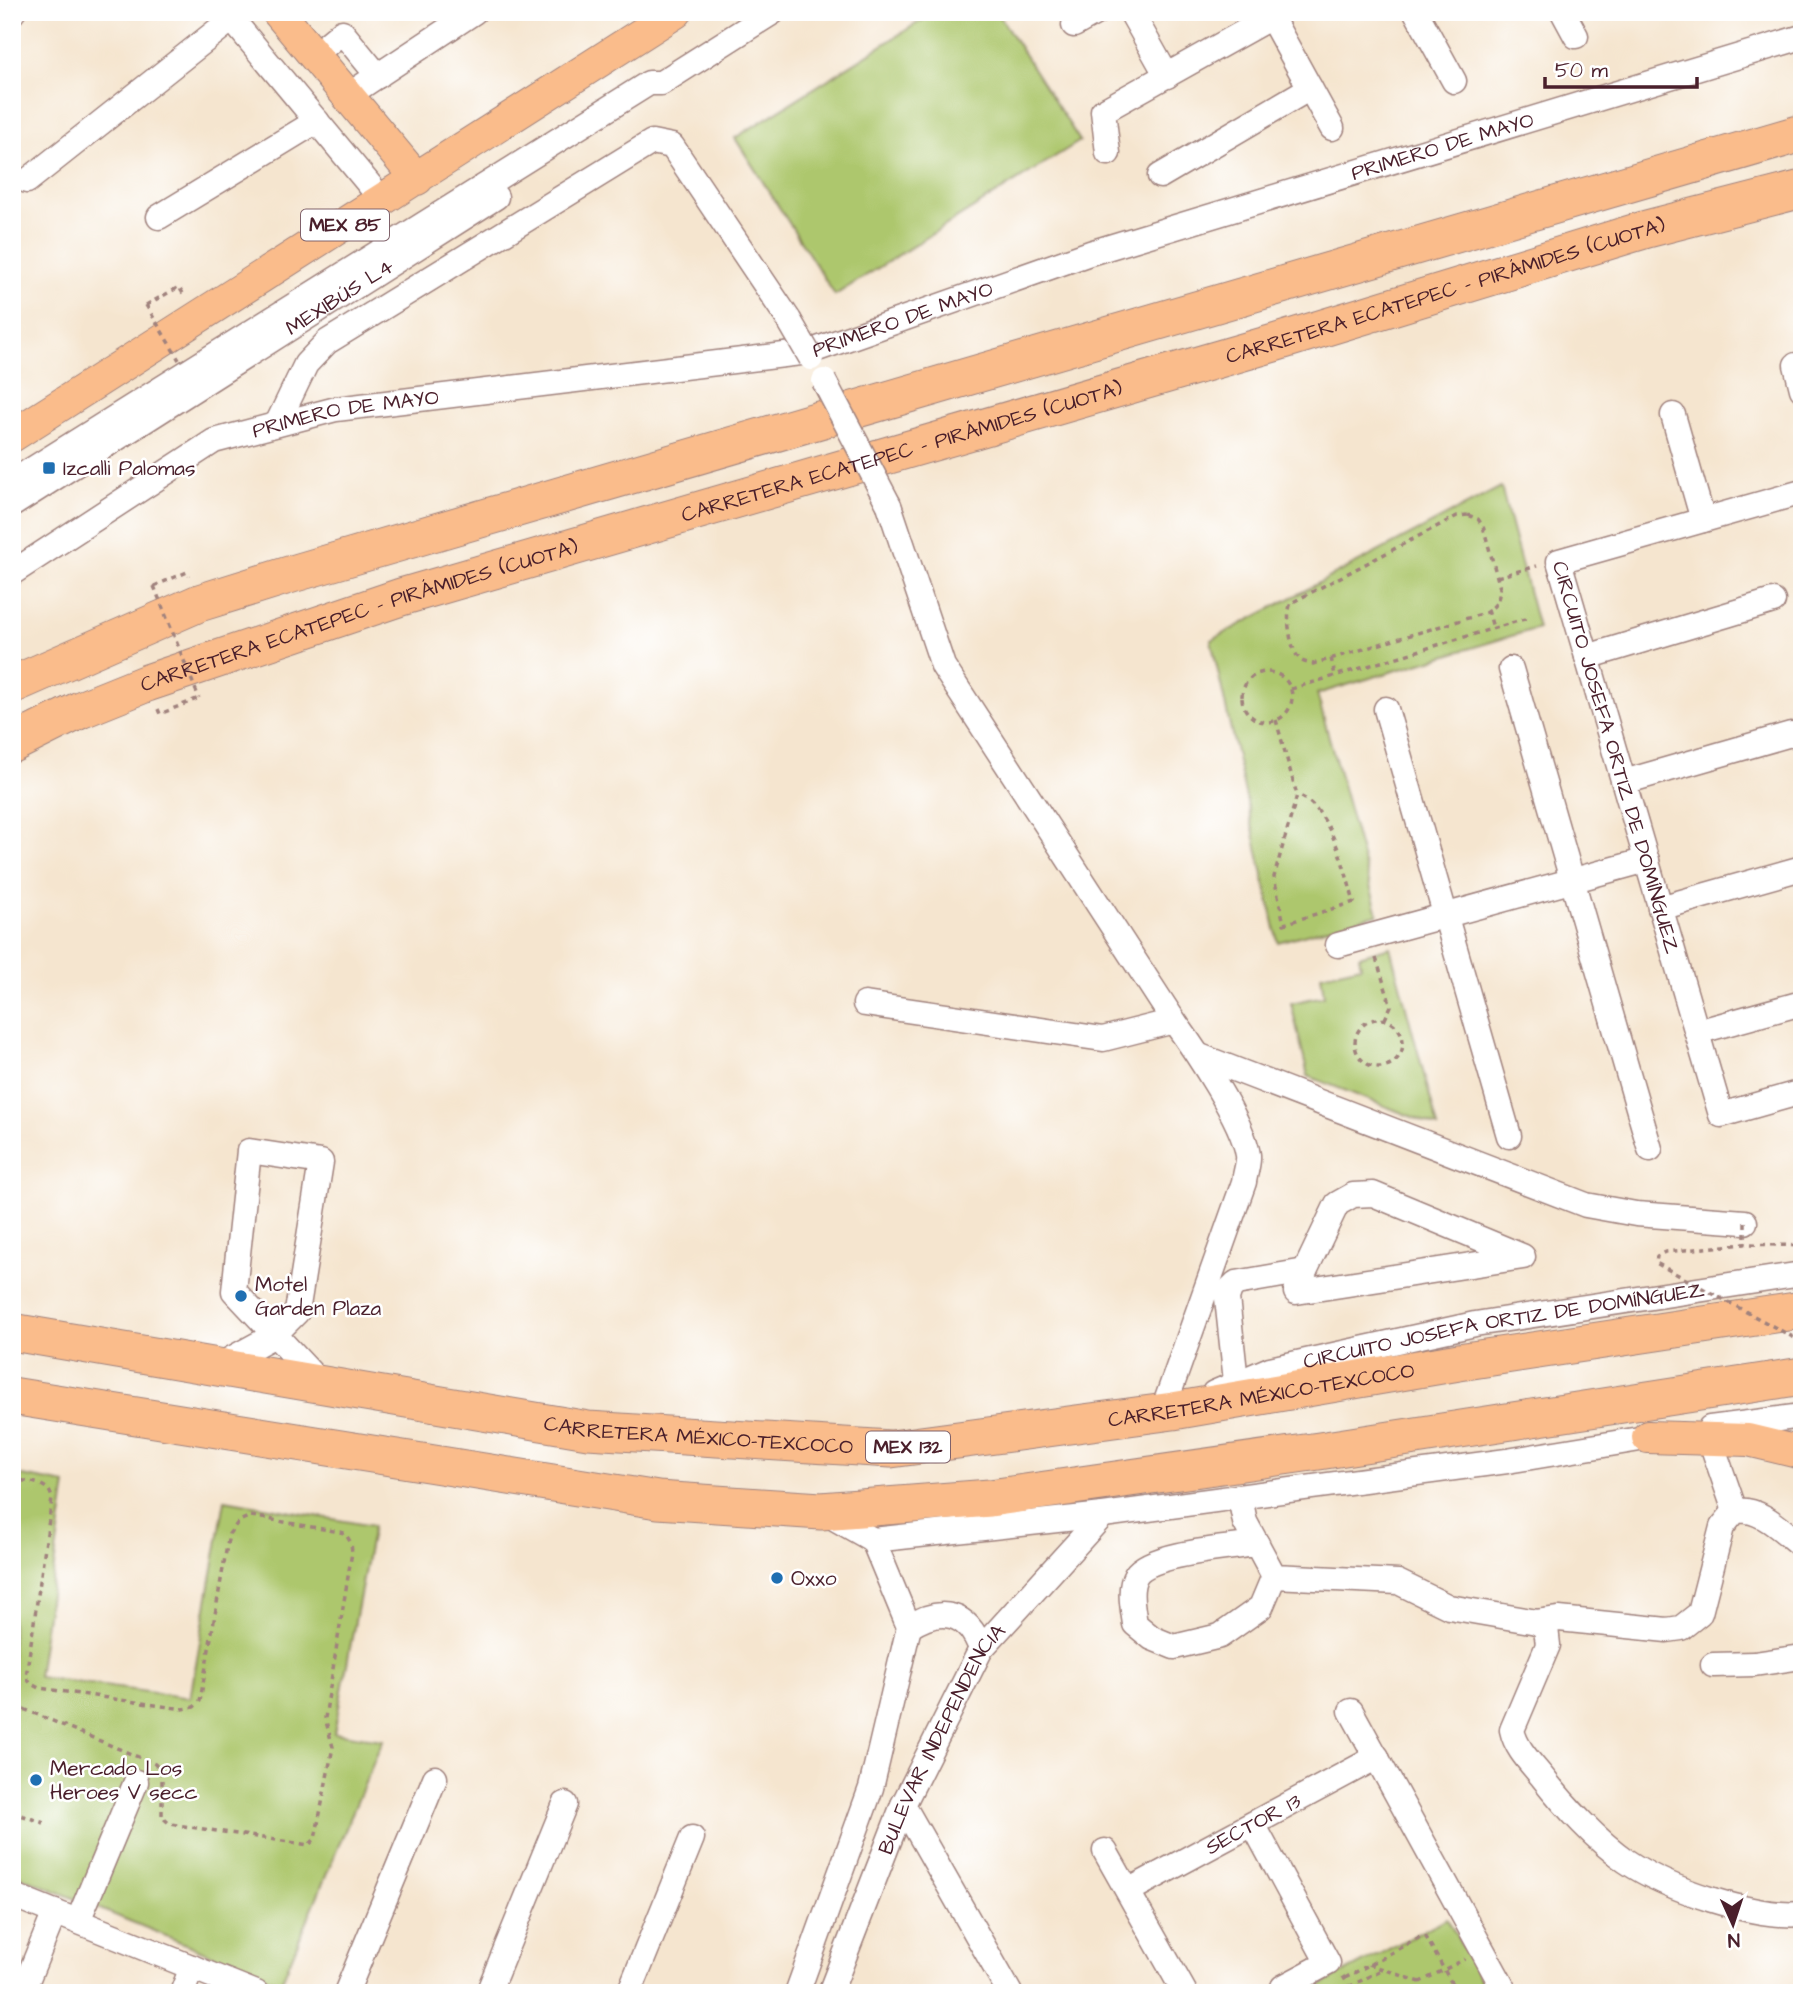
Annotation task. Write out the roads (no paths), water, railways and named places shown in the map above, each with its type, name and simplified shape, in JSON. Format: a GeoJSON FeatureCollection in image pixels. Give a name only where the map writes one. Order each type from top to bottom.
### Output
{"type":"FeatureCollection","features":[{"type":"Feature","properties":{"kind":"highway"},"geometry":{"type":"LineString","coordinates":[[12,685],[199,603],[292,574],[1802,133]]}},
{"type":"Feature","properties":{"kind":"highway","name":"CARRETERA ECATEPEC - PIRÁMIDES (CUOTA)"},"geometry":{"type":"LineString","coordinates":[[12,744],[80,710],[147,683],[401,597],[1274,343],[1647,229],[1802,190]]}},
{"type":"Feature","properties":{"kind":"highway","name":"CARRETERA MÉXICO-TEXCOCO"},"geometry":{"type":"LineString","coordinates":[[12,1332],[588,1430],[891,1449],[1168,1412],[1236,1392],[1802,1310]]}},
{"type":"Feature","properties":{"kind":"highway"},"geometry":{"type":"LineString","coordinates":[[12,1396],[657,1500],[821,1511],[1003,1496],[1319,1451],[1802,1376]]}},
{"type":"Feature","properties":{"kind":"main road"},"geometry":{"type":"LineString","coordinates":[[278,12],[330,36],[347,96],[417,179]]}},
{"type":"Feature","properties":{"kind":"main road","name":"MEX 85"},"geometry":{"type":"LineString","coordinates":[[12,436],[676,12]]}},
{"type":"Feature","properties":{"kind":"main road"},"geometry":{"type":"LineString","coordinates":[[1648,1437],[1748,1440],[1802,1453]]}},
{"type":"Feature","properties":{"kind":"street"},"geometry":{"type":"LineString","coordinates":[[299,12],[377,76]]}},
{"type":"Feature","properties":{"kind":"street"},"geometry":{"type":"LineString","coordinates":[[347,96],[474,12]]}},
{"type":"Feature","properties":{"kind":"street","name":"MEXIBÚS L4"},"geometry":{"type":"LineString","coordinates":[[12,482],[649,83],[661,83],[773,12]]}},
{"type":"Feature","properties":{"kind":"street"},"geometry":{"type":"LineString","coordinates":[[1074,25],[1097,12]]}},
{"type":"Feature","properties":{"kind":"street"},"geometry":{"type":"LineString","coordinates":[[1131,12],[1167,76]]}},
{"type":"Feature","properties":{"kind":"street"},"geometry":{"type":"LineString","coordinates":[[1416,12],[1454,80]]}},
{"type":"Feature","properties":{"kind":"street"},"geometry":{"type":"LineString","coordinates":[[1563,12],[1576,36]]}},
{"type":"Feature","properties":{"kind":"street"},"geometry":{"type":"LineString","coordinates":[[1108,153],[1103,111],[1276,14],[1310,88],[1332,128]]}},
{"type":"Feature","properties":{"kind":"street"},"geometry":{"type":"LineString","coordinates":[[27,181],[229,16],[383,201]]}},
{"type":"Feature","properties":{"kind":"street","name":"PRIMERO DE MAYO"},"geometry":{"type":"LineString","coordinates":[[12,573],[214,441],[335,409],[809,352],[1090,253],[1802,37]]}},
{"type":"Feature","properties":{"kind":"street","name":"MEXIBÚS L4"},"geometry":{"type":"LineString","coordinates":[[12,505],[601,129],[657,92],[661,83]]}},
{"type":"Feature","properties":{"kind":"street"},"geometry":{"type":"LineString","coordinates":[[1160,176],[1310,88]]}},
{"type":"Feature","properties":{"kind":"street"},"geometry":{"type":"LineString","coordinates":[[159,217],[317,121]]}},
{"type":"Feature","properties":{"kind":"street"},"geometry":{"type":"LineString","coordinates":[[277,424],[306,364],[327,342],[652,142],[672,146],[789,320],[889,505],[943,666],[1174,1021],[1200,1056],[1242,1135],[1248,1156],[1244,1182],[1168,1412]]}},
{"type":"Feature","properties":{"kind":"street"},"geometry":{"type":"LineString","coordinates":[[1672,415],[1703,520]]}},
{"type":"Feature","properties":{"kind":"street","name":"CIRCUITO JOSEFA ORTIZ DE DOMÍNGUEZ"},"geometry":{"type":"LineString","coordinates":[[1802,492],[1559,561],[1721,1115],[1802,1092]]}},
{"type":"Feature","properties":{"kind":"street"},"geometry":{"type":"LineString","coordinates":[[1587,657],[1773,601]]}},
{"type":"Feature","properties":{"kind":"street"},"geometry":{"type":"LineString","coordinates":[[1511,669],[1650,1149]]}},
{"type":"Feature","properties":{"kind":"street"},"geometry":{"type":"LineString","coordinates":[[1386,709],[1509,1136]]}},
{"type":"Feature","properties":{"kind":"street"},"geometry":{"type":"LineString","coordinates":[[1624,782],[1791,734]]}},
{"type":"Feature","properties":{"kind":"street"},"geometry":{"type":"LineString","coordinates":[[1338,945],[1647,860]]}},
{"type":"Feature","properties":{"kind":"street"},"geometry":{"type":"LineString","coordinates":[[1660,908],[1802,868]]}},
{"type":"Feature","properties":{"kind":"street"},"geometry":{"type":"LineString","coordinates":[[1697,1032],[1802,1003]]}},
{"type":"Feature","properties":{"kind":"street"},"geometry":{"type":"LineString","coordinates":[[865,1004],[1103,1039],[1174,1021]]}},
{"type":"Feature","properties":{"kind":"street"},"geometry":{"type":"LineString","coordinates":[[1200,1056],[1586,1205],[1745,1233]]}},
{"type":"Feature","properties":{"kind":"street"},"geometry":{"type":"LineString","coordinates":[[216,1367],[273,1336],[297,1312],[321,1162],[249,1151],[234,1291],[273,1336],[323,1385]]}},
{"type":"Feature","properties":{"kind":"street"},"geometry":{"type":"LineString","coordinates":[[1373,1194],[1523,1257],[1296,1292],[1305,1271],[1337,1204],[1353,1195],[1373,1194]]}},
{"type":"Feature","properties":{"kind":"street"},"geometry":{"type":"LineString","coordinates":[[1236,1392],[1227,1298],[1230,1289],[1236,1283],[1305,1271]]}},
{"type":"Feature","properties":{"kind":"street","name":"CIRCUITO JOSEFA ORTIZ DE DOMÍNGUEZ"},"geometry":{"type":"LineString","coordinates":[[1236,1392],[1270,1369],[1475,1324],[1802,1274]]}},
{"type":"Feature","properties":{"kind":"street"},"geometry":{"type":"LineString","coordinates":[[821,1511],[873,1539],[1103,1515],[1240,1497],[1507,1461],[1648,1437],[1802,1416]]}},
{"type":"Feature","properties":{"kind":"street"},"geometry":{"type":"LineString","coordinates":[[1710,1439],[1735,1511]]}},
{"type":"Feature","properties":{"kind":"street"},"geometry":{"type":"LineString","coordinates":[[1240,1497],[1245,1522],[1274,1576]]}},
{"type":"Feature","properties":{"kind":"street"},"geometry":{"type":"LineString","coordinates":[[1274,1576],[1398,1582],[1449,1607],[1537,1622],[1559,1619],[1667,1630],[1681,1628],[1700,1613],[1722,1527],[1735,1511],[1746,1509],[1761,1515],[1802,1546]]}},
{"type":"Feature","properties":{"kind":"street","name":"BULEVAR INDEPENDENCIA"},"geometry":{"type":"LineString","coordinates":[[830,1993],[903,1805],[981,1649],[1103,1515]]}},
{"type":"Feature","properties":{"kind":"street"},"geometry":{"type":"LineString","coordinates":[[873,1539],[909,1627],[927,1615],[954,1616],[974,1630],[981,1649]]}},
{"type":"Feature","properties":{"kind":"street"},"geometry":{"type":"LineString","coordinates":[[1257,1544],[1152,1562],[1136,1576],[1131,1595],[1135,1624],[1152,1638],[1174,1647],[1220,1636],[1261,1606],[1274,1576]]}},
{"type":"Feature","properties":{"kind":"street"},"geometry":{"type":"LineString","coordinates":[[1537,1622],[1546,1628],[1548,1645],[1512,1730],[1515,1743],[1562,1802],[1626,1861],[1689,1892],[1769,1915],[1802,1914]]}},
{"type":"Feature","properties":{"kind":"street","name":"BULEVAR INDEPENDENCIA"},"geometry":{"type":"LineString","coordinates":[[797,1993],[871,1788],[909,1627]]}},
{"type":"Feature","properties":{"kind":"street"},"geometry":{"type":"LineString","coordinates":[[1713,1665],[1754,1664],[1802,1657]]}},
{"type":"Feature","properties":{"kind":"street"},"geometry":{"type":"LineString","coordinates":[[1351,1711],[1506,1993]]}},
{"type":"Feature","properties":{"kind":"street","name":"SECTOR 13"},"geometry":{"type":"LineString","coordinates":[[1128,1891],[1377,1757]]}},
{"type":"Feature","properties":{"kind":"street"},"geometry":{"type":"LineString","coordinates":[[346,1993],[435,1778]]}},
{"type":"Feature","properties":{"kind":"street"},"geometry":{"type":"LineString","coordinates":[[22,1993],[66,1916],[136,1782]]}},
{"type":"Feature","properties":{"kind":"street"},"geometry":{"type":"LineString","coordinates":[[488,1993],[565,1804]]}},
{"type":"Feature","properties":{"kind":"street"},"geometry":{"type":"LineString","coordinates":[[903,1805],[1009,1992]]}},
{"type":"Feature","properties":{"kind":"street"},"geometry":{"type":"LineString","coordinates":[[1254,1824],[1328,1963],[1283,1987]]}},
{"type":"Feature","properties":{"kind":"street"},"geometry":{"type":"LineString","coordinates":[[629,1993],[692,1838]]}},
{"type":"Feature","properties":{"kind":"street"},"geometry":{"type":"LineString","coordinates":[[1105,1851],[1185,1993]]}},
{"type":"Feature","properties":{"kind":"street"},"geometry":{"type":"LineString","coordinates":[[12,1895],[256,1993]]}},
{"type":"Feature","properties":{"kind":"street"},"geometry":{"type":"LineString","coordinates":[[182,1993],[192,1967]]}},
{"type":"Feature","properties":{"kind":"place","name":"Izcalli Palomas"},"geometry":{"type":"Point","coordinates":[49,468]}},
{"type":"Feature","properties":{"kind":"place","name":"Motel Garden Plaza"},"geometry":{"type":"Point","coordinates":[241,1296]}},
{"type":"Feature","properties":{"kind":"place","name":"Oxxo"},"geometry":{"type":"Point","coordinates":[777,1578]}},
{"type":"Feature","properties":{"kind":"place","name":"Mercado Los Heroes V secc"},"geometry":{"type":"Point","coordinates":[36,1780]}}]}
